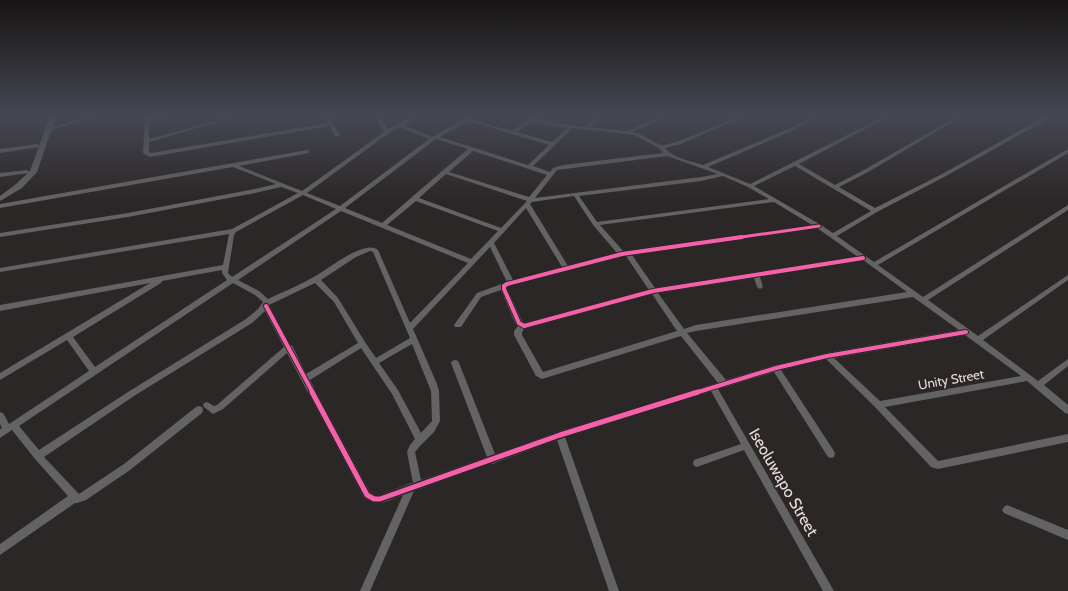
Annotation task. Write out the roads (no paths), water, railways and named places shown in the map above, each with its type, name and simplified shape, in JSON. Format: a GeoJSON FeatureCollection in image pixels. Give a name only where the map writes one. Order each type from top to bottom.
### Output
{"type":"FeatureCollection","features":[{"type":"Feature","properties":{"kind":"main road"},"geometry":{"type":"LineString","coordinates":[[0,199],[19,186],[33,172],[43,144]]}},
{"type":"Feature","properties":{"kind":"main road"},"geometry":{"type":"LineString","coordinates":[[0,195],[18,182],[27,172],[37,146]]}},
{"type":"Feature","properties":{"kind":"street"},"geometry":{"type":"LineString","coordinates":[[146,144],[146,153],[150,155],[217,144]]}},
{"type":"Feature","properties":{"kind":"street"},"geometry":{"type":"LineString","coordinates":[[0,270],[234,231],[301,194],[371,144]]}},
{"type":"Feature","properties":{"kind":"street"},"geometry":{"type":"LineString","coordinates":[[7,429],[340,209],[427,144]]}},
{"type":"Feature","properties":{"kind":"street"},"geometry":{"type":"LineString","coordinates":[[453,144],[551,174]]}},
{"type":"Feature","properties":{"kind":"street"},"geometry":{"type":"LineString","coordinates":[[529,167],[552,144]]}},
{"type":"Feature","properties":{"kind":"street"},"geometry":{"type":"LineString","coordinates":[[655,144],[669,154],[750,186],[819,226],[978,340],[1038,385],[1068,410]]}},
{"type":"Feature","properties":{"kind":"street"},"geometry":{"type":"LineString","coordinates":[[661,147],[676,144]]}},
{"type":"Feature","properties":{"kind":"street"},"geometry":{"type":"LineString","coordinates":[[704,167],[758,144]]}},
{"type":"Feature","properties":{"kind":"street"},"geometry":{"type":"LineString","coordinates":[[750,186],[835,144]]}},
{"type":"Feature","properties":{"kind":"street"},"geometry":{"type":"LineString","coordinates":[[835,187],[913,144]]}},
{"type":"Feature","properties":{"kind":"street"},"geometry":{"type":"LineString","coordinates":[[833,236],[875,211],[944,175],[999,144]]}},
{"type":"Feature","properties":{"kind":"street"},"geometry":{"type":"LineString","coordinates":[[0,150],[37,146]]}},
{"type":"Feature","properties":{"kind":"street"},"geometry":{"type":"LineString","coordinates":[[385,224],[472,149]]}},
{"type":"Feature","properties":{"kind":"street"},"geometry":{"type":"LineString","coordinates":[[873,265],[1068,151]]}},
{"type":"Feature","properties":{"kind":"street"},"geometry":{"type":"LineString","coordinates":[[0,206],[307,152]]}},
{"type":"Feature","properties":{"kind":"street"},"geometry":{"type":"LineString","coordinates":[[410,328],[529,202],[555,170],[562,167],[669,154]]}},
{"type":"Feature","properties":{"kind":"street"},"geometry":{"type":"LineString","coordinates":[[796,164],[875,211]]}},
{"type":"Feature","properties":{"kind":"street"},"geometry":{"type":"LineString","coordinates":[[233,165],[301,194],[472,262]]}},
{"type":"Feature","properties":{"kind":"street"},"geometry":{"type":"LineString","coordinates":[[0,175],[27,172]]}},
{"type":"Feature","properties":{"kind":"street"},"geometry":{"type":"LineString","coordinates":[[444,172],[529,202],[572,193],[706,179],[722,174]]}},
{"type":"Feature","properties":{"kind":"street"},"geometry":{"type":"LineString","coordinates":[[0,235],[128,215],[280,185]]}},
{"type":"Feature","properties":{"kind":"street"},"geometry":{"type":"LineString","coordinates":[[572,193],[595,224],[625,254],[682,332],[724,384]]}},
{"type":"Feature","properties":{"kind":"street"},"geometry":{"type":"LineString","coordinates":[[414,198],[502,230]]}},
{"type":"Feature","properties":{"kind":"street"},"geometry":{"type":"LineString","coordinates":[[595,224],[775,200]]}},
{"type":"Feature","properties":{"kind":"street"},"geometry":{"type":"LineString","coordinates":[[529,202],[566,268]]}},
{"type":"Feature","properties":{"kind":"street"},"geometry":{"type":"LineString","coordinates":[[922,300],[1068,207]]}},
{"type":"Feature","properties":{"kind":"street"},"geometry":{"type":"LineString","coordinates":[[458,325],[480,294],[511,283],[625,254],[819,226]]}},
{"type":"Feature","properties":{"kind":"street"},"geometry":{"type":"LineString","coordinates":[[234,231],[231,235],[226,273],[232,280],[257,293],[267,304],[305,379],[368,494],[374,500],[493,460],[560,435],[641,412],[776,368],[827,356],[966,332]]}},
{"type":"Feature","properties":{"kind":"street"},"geometry":{"type":"LineString","coordinates":[[490,243],[511,283]]}},
{"type":"Feature","properties":{"kind":"street"},"geometry":{"type":"LineString","coordinates":[[38,456],[138,390],[249,321],[267,304],[316,279],[356,255],[373,248],[410,328],[413,340],[435,391],[436,421],[435,425],[420,439],[411,452],[415,486],[365,591]]}},
{"type":"Feature","properties":{"kind":"street"},"geometry":{"type":"LineString","coordinates":[[863,258],[653,291],[522,326],[518,331],[518,335],[539,374],[542,376],[696,328],[913,294]]}},
{"type":"Feature","properties":{"kind":"street"},"geometry":{"type":"LineString","coordinates":[[0,308],[226,267]]}},
{"type":"Feature","properties":{"kind":"street"},"geometry":{"type":"LineString","coordinates":[[756,274],[760,287]]}},
{"type":"Feature","properties":{"kind":"street"},"geometry":{"type":"LineString","coordinates":[[978,340],[1068,277]]}},
{"type":"Feature","properties":{"kind":"street"},"geometry":{"type":"LineString","coordinates":[[0,377],[162,279]]}},
{"type":"Feature","properties":{"kind":"street"},"geometry":{"type":"LineString","coordinates":[[316,279],[336,300],[362,344],[395,392],[420,439]]}},
{"type":"Feature","properties":{"kind":"street"},"geometry":{"type":"LineString","coordinates":[[504,286],[515,315],[522,326]]}},
{"type":"Feature","properties":{"kind":"street"},"geometry":{"type":"LineString","coordinates":[[68,336],[94,371]]}},
{"type":"Feature","properties":{"kind":"street"},"geometry":{"type":"LineString","coordinates":[[375,362],[413,340]]}},
{"type":"Feature","properties":{"kind":"street"},"geometry":{"type":"LineString","coordinates":[[305,379],[362,344]]}},
{"type":"Feature","properties":{"kind":"street"},"geometry":{"type":"LineString","coordinates":[[0,416],[7,429],[38,456],[77,499],[127,467],[203,408],[213,410],[220,407],[289,347]]}},
{"type":"Feature","properties":{"kind":"street"},"geometry":{"type":"LineString","coordinates":[[827,356],[878,405],[934,464],[938,465],[1068,438]]}},
{"type":"Feature","properties":{"kind":"street"},"geometry":{"type":"LineString","coordinates":[[1038,385],[1068,362]]}},
{"type":"Feature","properties":{"kind":"street"},"geometry":{"type":"LineString","coordinates":[[455,363],[493,460]]}},
{"type":"Feature","properties":{"kind":"street"},"geometry":{"type":"LineString","coordinates":[[776,368],[831,454]]}},
{"type":"Feature","properties":{"kind":"street","name":"Unity Street"},"geometry":{"type":"LineString","coordinates":[[878,405],[1028,378]]}},
{"type":"Feature","properties":{"kind":"street","name":"Iseoluwapo Street"},"geometry":{"type":"LineString","coordinates":[[713,388],[829,591]]}},
{"type":"Feature","properties":{"kind":"street"},"geometry":{"type":"LineString","coordinates":[[560,435],[614,591]]}},
{"type":"Feature","properties":{"kind":"street"},"geometry":{"type":"LineString","coordinates":[[697,463],[745,446]]}},
{"type":"Feature","properties":{"kind":"street"},"geometry":{"type":"LineString","coordinates":[[0,550],[75,497]]}},
{"type":"Feature","properties":{"kind":"street"},"geometry":{"type":"LineString","coordinates":[[1007,510],[1068,535]]}}]}
